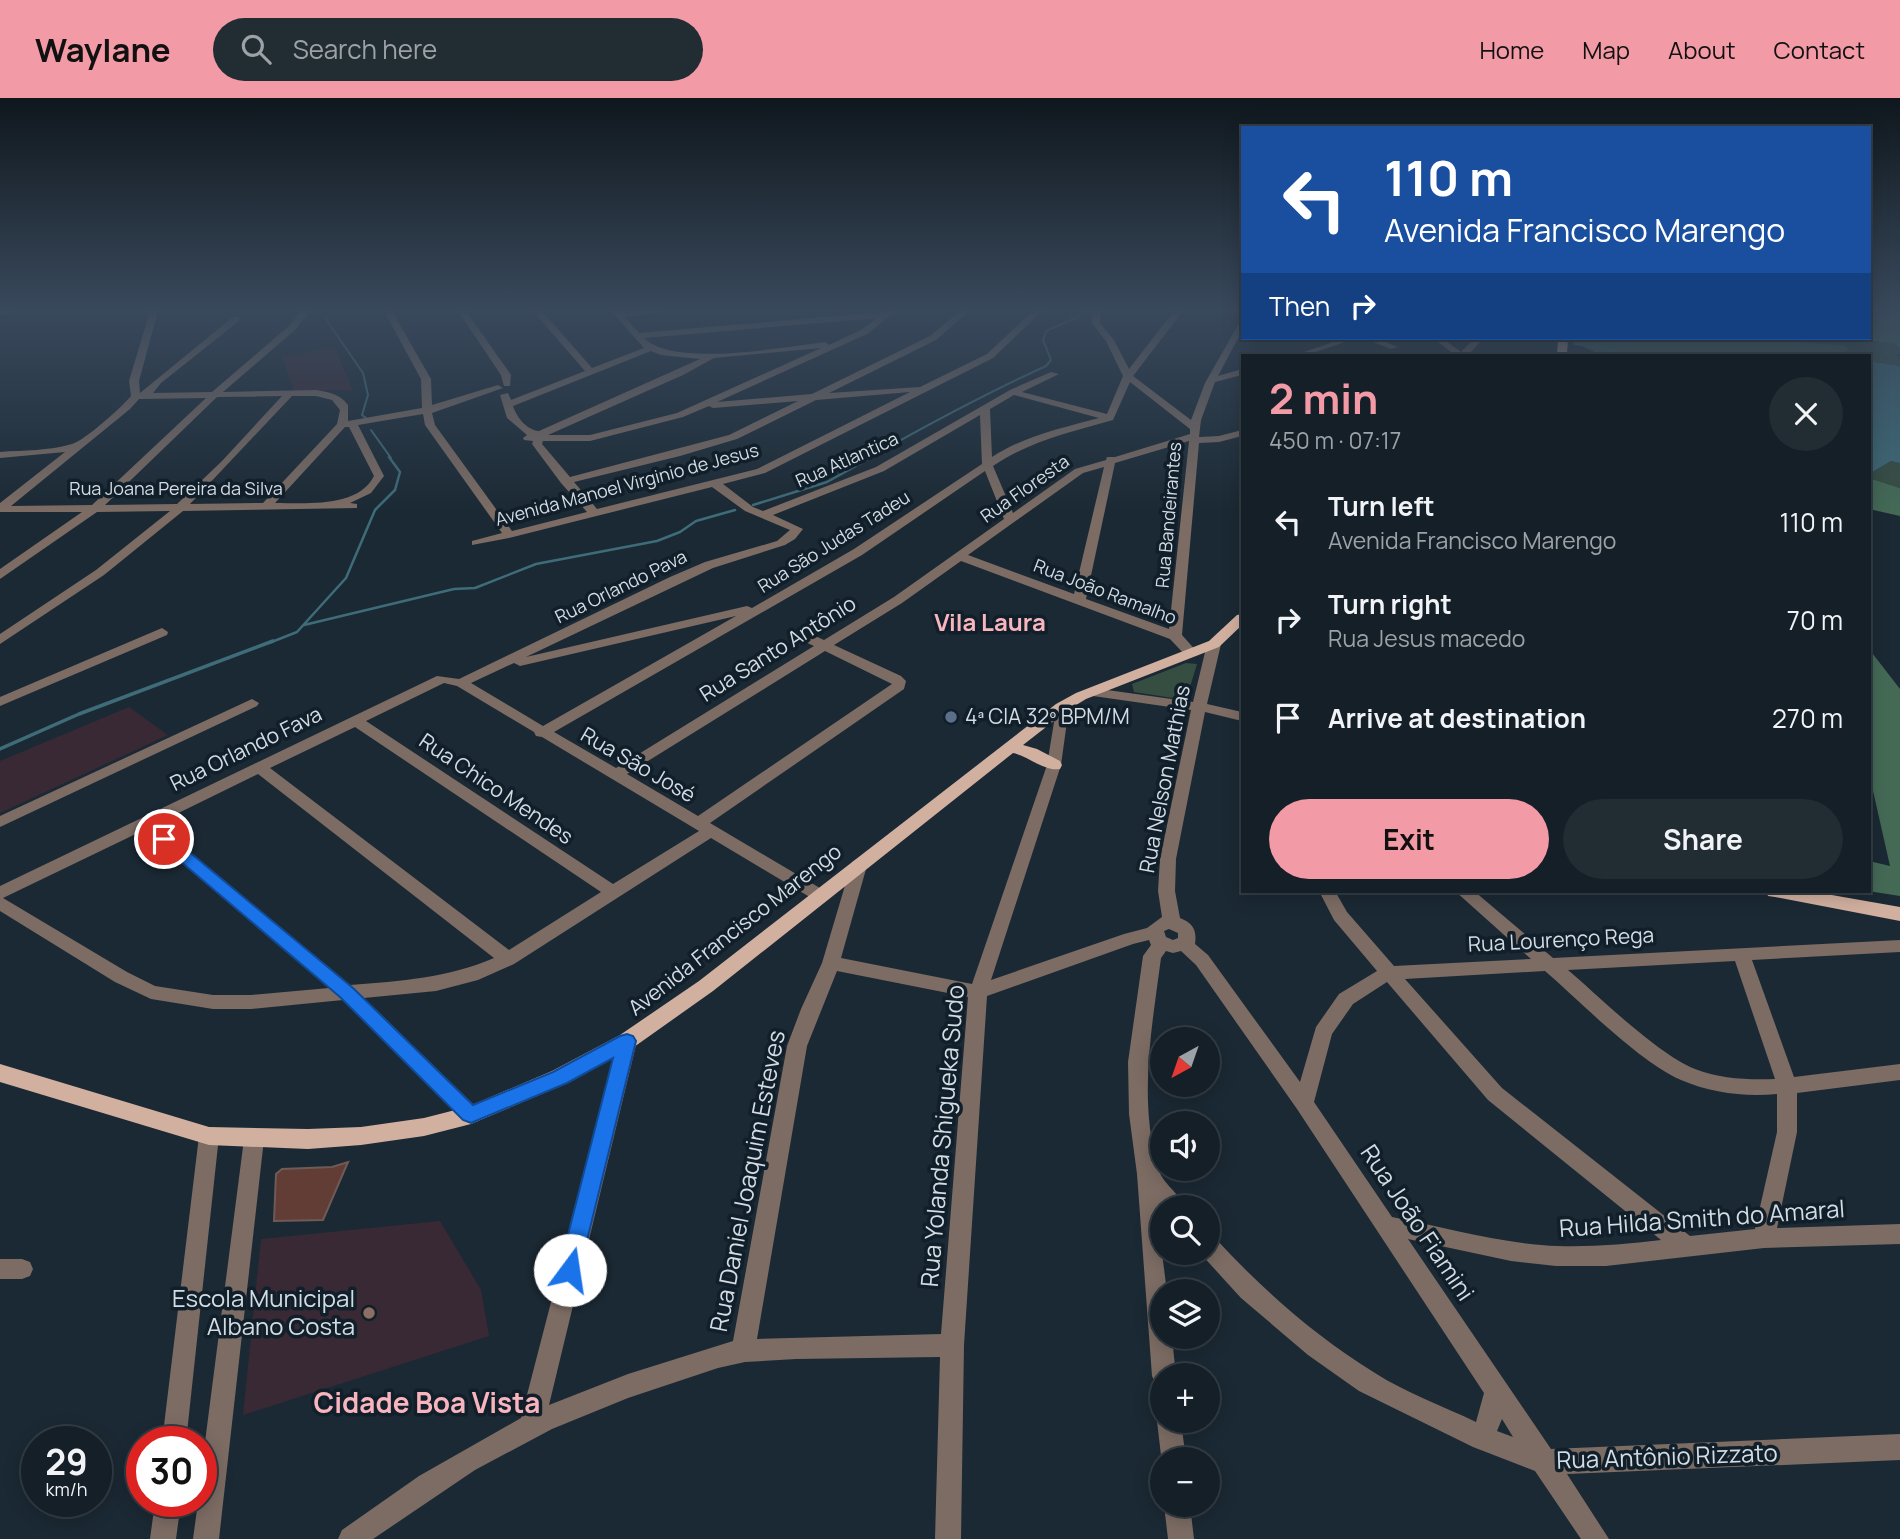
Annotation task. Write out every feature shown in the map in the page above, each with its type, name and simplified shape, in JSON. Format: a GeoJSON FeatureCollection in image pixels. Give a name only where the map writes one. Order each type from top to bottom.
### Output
{"type":"FeatureCollection","features":[{"type":"Feature","properties":{"kind":"main road","name":"Avenida Francisco Marengo"},"geometry":{"type":"LineString","coordinates":[[2,1076],[209,1136],[308,1139],[361,1136],[424,1127],[471,1115],[560,1077],[627,1041],[706,986],[860,862],[1062,707],[1218,641],[1241,619]]}},
{"type":"Feature","properties":{"kind":"main road"},"geometry":{"type":"LineString","coordinates":[[1218,641],[1241,632]]}},
{"type":"Feature","properties":{"kind":"main road"},"geometry":{"type":"LineString","coordinates":[[1010,748],[1031,752],[1054,765]]}},
{"type":"Feature","properties":{"kind":"main road"},"geometry":{"type":"LineString","coordinates":[[1785,893],[1898,916]]}},
{"type":"Feature","properties":{"kind":"street"},"geometry":{"type":"LineString","coordinates":[[135,378],[140,396]]}},
{"type":"Feature","properties":{"kind":"street"},"geometry":{"type":"LineString","coordinates":[[0,509],[161,378]]}},
{"type":"Feature","properties":{"kind":"street"},"geometry":{"type":"LineString","coordinates":[[0,575],[96,507],[233,378]]}},
{"type":"Feature","properties":{"kind":"street"},"geometry":{"type":"LineString","coordinates":[[426,378],[429,391],[424,411],[430,425],[509,535]]}},
{"type":"Feature","properties":{"kind":"street"},"geometry":{"type":"LineString","coordinates":[[505,378],[505,397],[517,424],[538,436],[571,440],[600,436],[665,420],[760,378]]}},
{"type":"Feature","properties":{"kind":"street"},"geometry":{"type":"LineString","coordinates":[[508,405],[574,378]]}},
{"type":"Feature","properties":{"kind":"street"},"geometry":{"type":"LineString","coordinates":[[538,436],[668,378]]}},
{"type":"Feature","properties":{"kind":"street"},"geometry":{"type":"LineString","coordinates":[[565,481],[714,444],[855,378]]}},
{"type":"Feature","properties":{"kind":"street","name":"Avenida Manoel Virginio de Jesus"},"geometry":{"type":"LineString","coordinates":[[476,543],[761,471],[944,378]]}},
{"type":"Feature","properties":{"kind":"street","name":"Rua Atlantica"},"geometry":{"type":"LineString","coordinates":[[763,516],[880,469],[1013,392],[1043,378]]}},
{"type":"Feature","properties":{"kind":"street"},"geometry":{"type":"LineString","coordinates":[[1013,392],[1110,418],[1127,378]]}},
{"type":"Feature","properties":{"kind":"street"},"geometry":{"type":"LineString","coordinates":[[1131,378],[1194,435]]}},
{"type":"Feature","properties":{"kind":"street"},"geometry":{"type":"LineString","coordinates":[[1212,380],[1219,378]]}},
{"type":"Feature","properties":{"kind":"street","name":"Rua Bandeirantes"},"geometry":{"type":"LineString","coordinates":[[1175,636],[1194,435],[1200,404],[1212,380]]}},
{"type":"Feature","properties":{"kind":"street"},"geometry":{"type":"LineString","coordinates":[[266,507],[347,424],[424,411],[504,387]]}},
{"type":"Feature","properties":{"kind":"street"},"geometry":{"type":"LineString","coordinates":[[702,405],[923,389]]}},
{"type":"Feature","properties":{"kind":"street"},"geometry":{"type":"LineString","coordinates":[[0,640],[68,596],[181,506],[244,445],[289,394]]}},
{"type":"Feature","properties":{"kind":"street"},"geometry":{"type":"LineString","coordinates":[[140,396],[335,396],[340,399],[347,424],[379,476],[368,491],[331,505]]}},
{"type":"Feature","properties":{"kind":"street"},"geometry":{"type":"LineString","coordinates":[[985,408],[987,463],[1010,520]]}},
{"type":"Feature","properties":{"kind":"street","name":"Rua São Judas Tadeu"},"geometry":{"type":"LineString","coordinates":[[541,733],[858,552],[987,463],[1026,442],[1110,418]]}},
{"type":"Feature","properties":{"kind":"street","name":"Rua Floresta"},"geometry":{"type":"LineString","coordinates":[[962,557],[1079,471],[1194,435],[1219,439],[1241,433]]}},
{"type":"Feature","properties":{"kind":"street"},"geometry":{"type":"LineString","coordinates":[[538,436],[537,444],[593,513]]}},
{"type":"Feature","properties":{"kind":"street"},"geometry":{"type":"LineString","coordinates":[[0,455],[48,452],[77,446]]}},
{"type":"Feature","properties":{"kind":"street"},"geometry":{"type":"LineString","coordinates":[[1079,600],[1111,459]]}},
{"type":"Feature","properties":{"kind":"street"},"geometry":{"type":"LineString","coordinates":[[716,484],[735,500],[763,516]]}},
{"type":"Feature","properties":{"kind":"street","name":"Rua Joana Pereira da Silva"},"geometry":{"type":"LineString","coordinates":[[0,509],[353,506]]}},
{"type":"Feature","properties":{"kind":"street","name":"Rua Orlando Pava"},"geometry":{"type":"LineString","coordinates":[[461,684],[674,580],[788,540],[797,529],[763,516]]}},
{"type":"Feature","properties":{"kind":"street","name":"Rua João Ramalho"},"geometry":{"type":"LineString","coordinates":[[962,557],[1175,636],[1191,653]]}},
{"type":"Feature","properties":{"kind":"street","name":"Rua Santo Antônio"},"geometry":{"type":"LineString","coordinates":[[615,775],[962,557]]}},
{"type":"Feature","properties":{"kind":"street"},"geometry":{"type":"LineString","coordinates":[[494,668],[766,606]]}},
{"type":"Feature","properties":{"kind":"street"},"geometry":{"type":"LineString","coordinates":[[0,702],[162,632]]}},
{"type":"Feature","properties":{"kind":"street"},"geometry":{"type":"LineString","coordinates":[[0,903],[151,992],[213,1002],[251,1002],[436,984],[472,975],[508,960],[614,893],[900,684],[896,679],[797,633]]}},
{"type":"Feature","properties":{"kind":"street","name":"Rua Nelson Mathias"},"geometry":{"type":"LineString","coordinates":[[1172,922],[1167,906],[1167,868],[1198,706],[1218,641]]}},
{"type":"Feature","properties":{"kind":"street","name":"Rua São José"},"geometry":{"type":"LineString","coordinates":[[435,680],[449,679],[461,684],[819,895]]}},
{"type":"Feature","properties":{"kind":"street","name":"Rua Orlando Fava"},"geometry":{"type":"LineString","coordinates":[[0,893],[435,680]]}},
{"type":"Feature","properties":{"kind":"street"},"geometry":{"type":"LineString","coordinates":[[1093,692],[1198,706],[1241,717]]}},
{"type":"Feature","properties":{"kind":"street"},"geometry":{"type":"LineString","coordinates":[[0,822],[252,703]]}},
{"type":"Feature","properties":{"kind":"street","name":"Rua Yolanda Shigueka Sudo"},"geometry":{"type":"LineString","coordinates":[[948,1539],[952,1345],[978,992],[1054,765],[1062,707]]}},
{"type":"Feature","properties":{"kind":"street","name":"Rua Chico Mendes"},"geometry":{"type":"LineString","coordinates":[[354,720],[614,893]]}},
{"type":"Feature","properties":{"kind":"street"},"geometry":{"type":"LineString","coordinates":[[259,767],[508,960]]}},
{"type":"Feature","properties":{"kind":"street"},"geometry":{"type":"LineString","coordinates":[[144,822],[346,992],[471,1115]]}},
{"type":"Feature","properties":{"kind":"street","name":"Rua Daniel Joaquim Esteves"},"geometry":{"type":"LineString","coordinates":[[743,1351],[797,1046],[831,963],[860,862]]}},
{"type":"Feature","properties":{"kind":"street"},"geometry":{"type":"LineString","coordinates":[[1329,893],[1340,916],[1387,973],[1495,1094],[1687,1247]]}},
{"type":"Feature","properties":{"kind":"street"},"geometry":{"type":"LineString","coordinates":[[1465,893],[1645,1046],[1686,1073],[1709,1081],[1738,1086],[1787,1086],[1900,1072]]}},
{"type":"Feature","properties":{"kind":"street"},"geometry":{"type":"LineString","coordinates":[[1167,941],[1157,926],[1172,922]]}},
{"type":"Feature","properties":{"kind":"street","name":"Rua João Fiamini"},"geometry":{"type":"LineString","coordinates":[[1167,941],[1189,938],[1187,930],[1172,922]]}},
{"type":"Feature","properties":{"kind":"street"},"geometry":{"type":"LineString","coordinates":[[831,963],[978,992],[1130,938],[1167,941]]}},
{"type":"Feature","properties":{"kind":"street"},"geometry":{"type":"LineString","coordinates":[[1163,1363],[1148,1174],[1139,1114],[1138,1062],[1152,956],[1167,941]]}},
{"type":"Feature","properties":{"kind":"street","name":"Rua João Fiamini"},"geometry":{"type":"LineString","coordinates":[[1167,941],[1202,960],[1304,1102],[1596,1539]]}},
{"type":"Feature","properties":{"kind":"street","name":"Rua Lourenço Rega"},"geometry":{"type":"LineString","coordinates":[[1304,1102],[1323,1031],[1346,999],[1387,973],[1900,946]]}},
{"type":"Feature","properties":{"kind":"street"},"geometry":{"type":"LineString","coordinates":[[1741,953],[1787,1086],[1787,1132],[1764,1238]]}},
{"type":"Feature","properties":{"kind":"street"},"geometry":{"type":"LineString","coordinates":[[533,1423],[627,1041]]}},
{"type":"Feature","properties":{"kind":"street"},"geometry":{"type":"LineString","coordinates":[[176,1426],[209,1136]]}},
{"type":"Feature","properties":{"kind":"street"},"geometry":{"type":"LineString","coordinates":[[205,1539],[254,1139]]}},
{"type":"Feature","properties":{"kind":"street"},"geometry":{"type":"LineString","coordinates":[[1148,1174],[1165,1195]]}},
{"type":"Feature","properties":{"kind":"street","name":"Rua Hilda Smith do Amaral"},"geometry":{"type":"LineString","coordinates":[[1385,1225],[1511,1251],[1556,1256],[1606,1256],[1764,1238],[1900,1234]]}},
{"type":"Feature","properties":{"kind":"street","name":"Rua Antônio Rizzato"},"geometry":{"type":"LineString","coordinates":[[1220,1259],[1249,1291],[1316,1348],[1368,1382],[1482,1438],[1546,1462],[1900,1447]]}},
{"type":"Feature","properties":{"kind":"street"},"geometry":{"type":"LineString","coordinates":[[351,1539],[418,1489],[477,1452],[533,1423],[618,1387],[743,1351],[952,1345]]}},
{"type":"Feature","properties":{"kind":"street"},"geometry":{"type":"LineString","coordinates":[[1482,1438],[1495,1405],[1497,1388]]}},
{"type":"Feature","properties":{"kind":"street"},"geometry":{"type":"LineString","coordinates":[[163,1539],[166,1517]]}},
{"type":"Feature","properties":{"kind":"street"},"geometry":{"type":"LineString","coordinates":[[1178,1517],[1181,1539]]}},
{"type":"Feature","properties":{"kind":"shaded area"},"geometry":{"type":"Polygon","coordinates":[[[289,378],[348,378],[353,390],[294,391],[289,378]]]}},
{"type":"Feature","properties":{"kind":"shaded area"},"geometry":{"type":"Polygon","coordinates":[[[129,707],[168,735],[0,813],[0,761],[129,707]]]}},
{"type":"Feature","properties":{"kind":"shaded area","name":"Escola Municipal Albano Costa"},"geometry":{"type":"Polygon","coordinates":[[[440,1221],[481,1290],[489,1336],[243,1415],[261,1239],[440,1221]]]}},
{"type":"Feature","properties":{"kind":"green space"},"geometry":{"type":"Polygon","coordinates":[[[1891,461],[1900,463],[1900,488],[1871,479],[1871,473],[1891,461]]]}},
{"type":"Feature","properties":{"kind":"green space"},"geometry":{"type":"Polygon","coordinates":[[[1871,479],[1900,488],[1900,516],[1871,509],[1871,479]]]}},
{"type":"Feature","properties":{"kind":"green space"},"geometry":{"type":"Polygon","coordinates":[[[1871,652],[1900,689],[1900,896],[1871,891],[1871,861],[1890,866],[1871,782],[1871,652]]]}},
{"type":"Feature","properties":{"kind":"green space"},"geometry":{"type":"Polygon","coordinates":[[[1186,663],[1197,664],[1186,700],[1134,692],[1132,684],[1186,663]]]}},
{"type":"Feature","properties":{"kind":"water"},"geometry":{"type":"Polygon","coordinates":[[[1871,378],[1900,378],[1900,463],[1891,461],[1871,473],[1871,378]]]}},
{"type":"Feature","properties":{"kind":"building"},"geometry":{"type":"Polygon","coordinates":[[[348,1162],[323,1220],[274,1221],[276,1174],[282,1169],[332,1167],[348,1162]]]}},
{"type":"Feature","properties":{"kind":"waterway"},"geometry":{"type":"LineString","coordinates":[[364,378],[368,395],[362,415],[366,418]]}},
{"type":"Feature","properties":{"kind":"waterway"},"geometry":{"type":"LineString","coordinates":[[869,458],[1021,378]]}},
{"type":"Feature","properties":{"kind":"waterway"},"geometry":{"type":"LineString","coordinates":[[371,430],[391,458]]}},
{"type":"Feature","properties":{"kind":"waterway"},"geometry":{"type":"LineString","coordinates":[[269,643],[297,632],[346,578],[375,510],[395,490],[400,472],[389,457]]}},
{"type":"Feature","properties":{"kind":"waterway"},"geometry":{"type":"LineString","coordinates":[[753,505],[827,482],[872,457]]}},
{"type":"Feature","properties":{"kind":"waterway"},"geometry":{"type":"LineString","coordinates":[[304,625],[454,589],[475,588],[536,564],[657,541],[680,532],[696,521],[735,510]]}},
{"type":"Feature","properties":{"kind":"waterway"},"geometry":{"type":"LineString","coordinates":[[0,749],[79,714],[273,641]]}},
{"type":"Feature","properties":{"kind":"place","name":"4ª CIA 32º BPM/M"},"geometry":{"type":"Point","coordinates":[951,717]}},
{"type":"Feature","properties":{"kind":"place","name":"Escola Municipal Albano Costa"},"geometry":{"type":"Point","coordinates":[369,1313]}},
{"type":"Feature","properties":{"kind":"district","name":"Vila Laura"},"geometry":{"type":"Point","coordinates":[990,623]}},
{"type":"Feature","properties":{"kind":"district","name":"Cidade Boa Vista"},"geometry":{"type":"Point","coordinates":[427,1403]}},
{"type":"Feature","properties":{"kind":"route"},"geometry":{"type":"LineString","coordinates":[[164,839],[346,992],[471,1115],[521,1096],[627,1041],[570,1270]]}}]}
